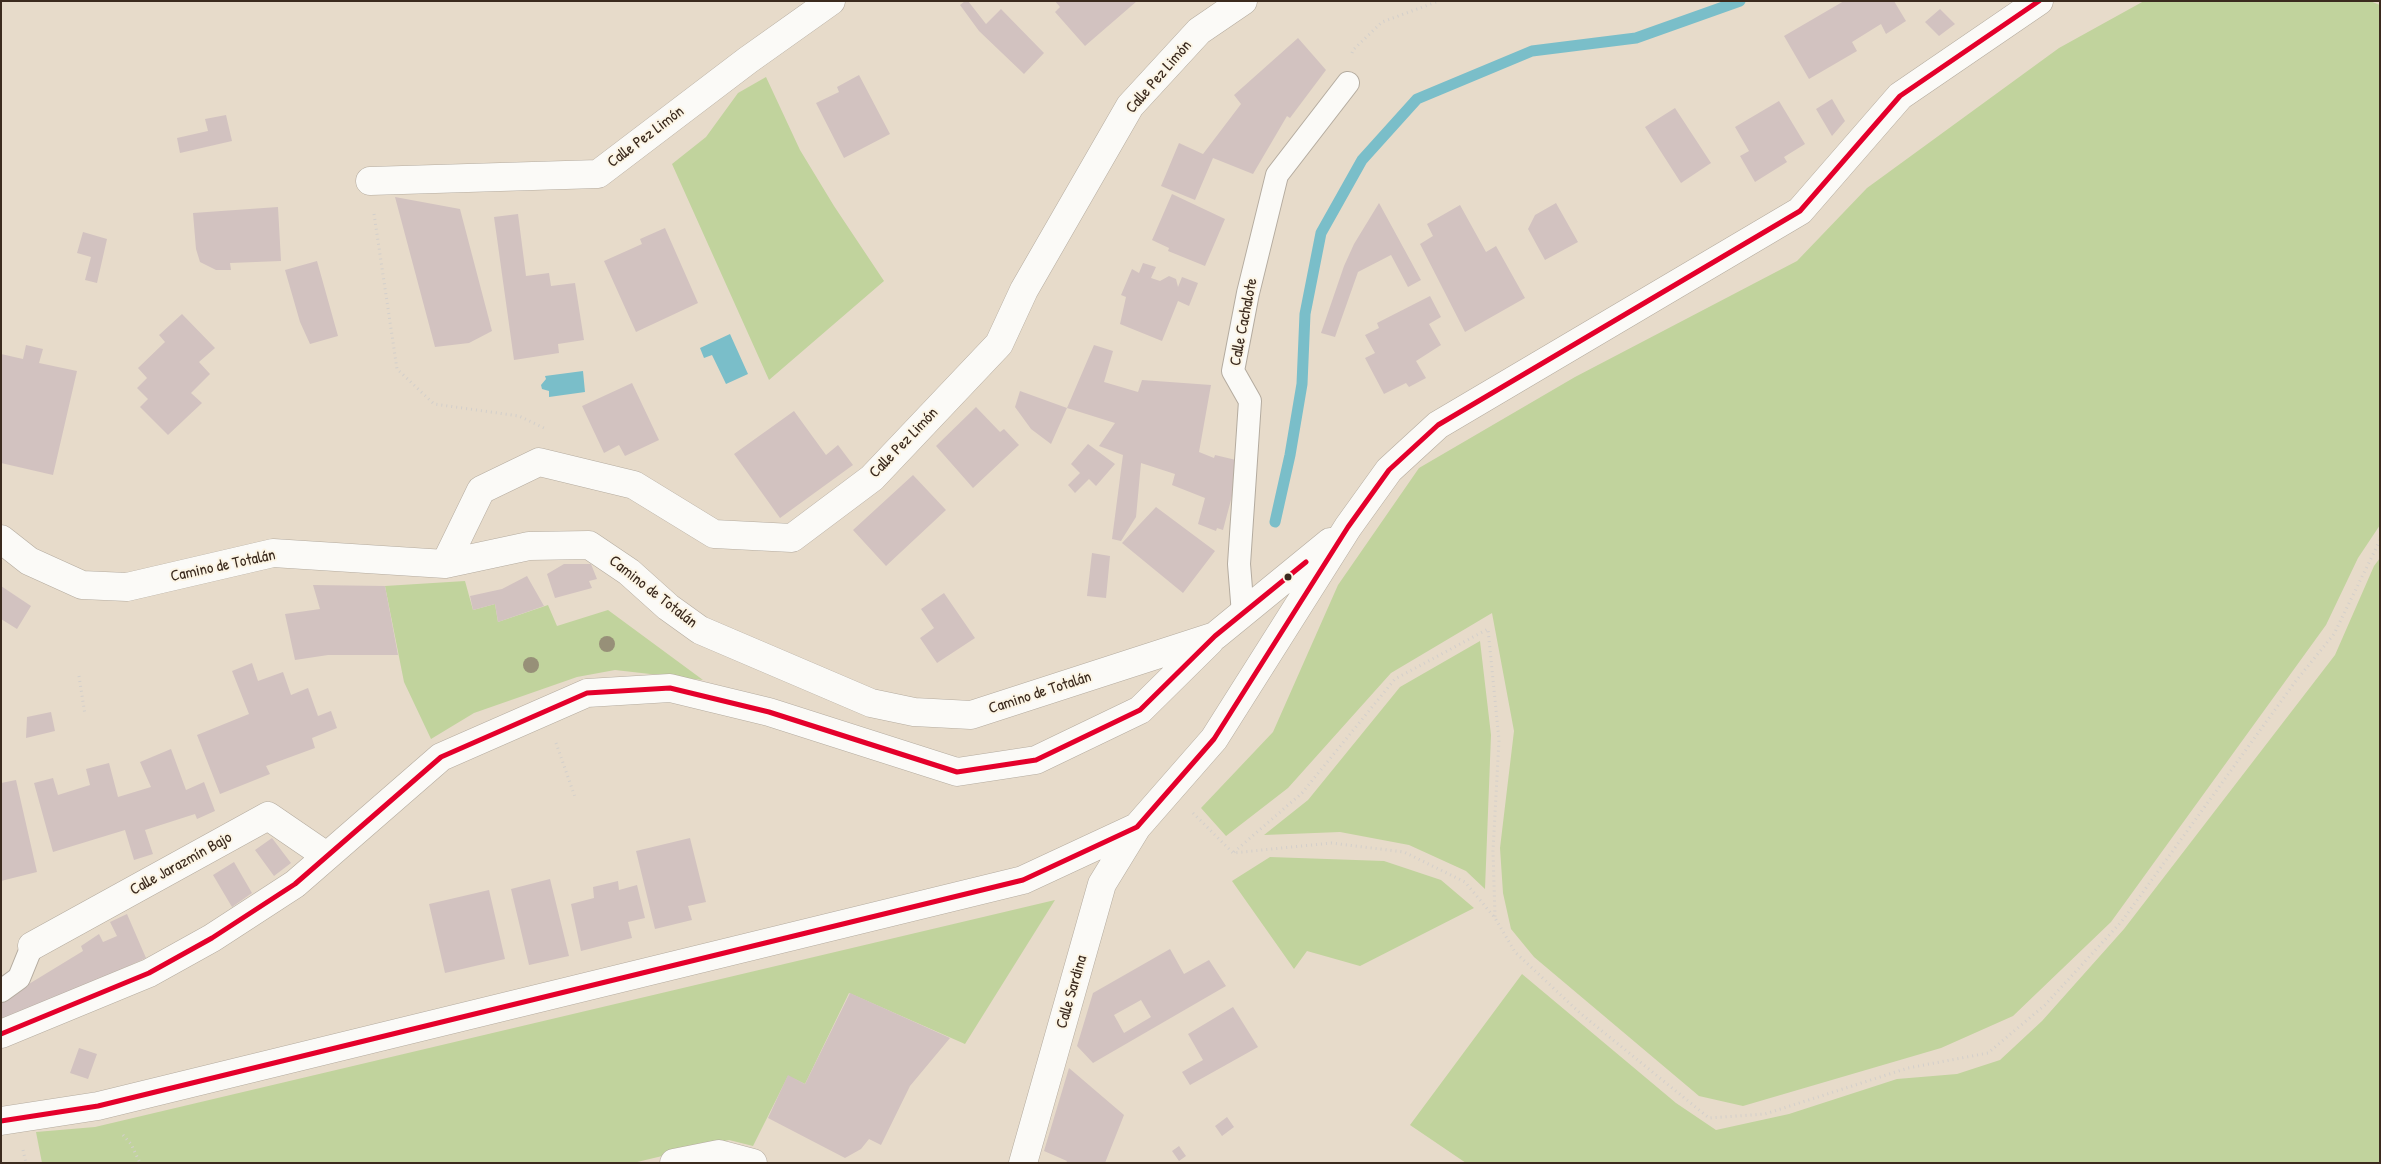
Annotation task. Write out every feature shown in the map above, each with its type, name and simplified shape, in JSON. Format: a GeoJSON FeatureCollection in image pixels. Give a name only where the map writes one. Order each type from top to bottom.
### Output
{"type":"FeatureCollection","features":[{"type":"Feature","properties":{"kind":"street","name":"Calle Pez Limón"},"geometry":{"type":"LineString","coordinates":[[370,181],[598,174],[748,60],[831,1]]}},
{"type":"Feature","properties":{"kind":"street","name":"Calle Pez Limón"},"geometry":{"type":"LineString","coordinates":[[446,564],[480,490],[539,462],[634,485],[714,534],[792,538],[872,478],[998,344],[1024,290],[1130,106],[1199,31],[1243,1]]}},
{"type":"Feature","properties":{"kind":"street"},"geometry":{"type":"LineString","coordinates":[[1,1120],[98,1106],[1023,880],[1137,827],[1214,740],[1348,527],[1389,470],[1438,425],[1800,211],[1900,96],[2039,1]]}},
{"type":"Feature","properties":{"kind":"street","name":"Camino de Totalán"},"geometry":{"type":"LineString","coordinates":[[1,540],[29,561],[82,585],[126,586],[273,553],[446,564],[529,546],[589,545],[629,572],[668,607],[700,630],[871,703],[914,712],[971,715],[1215,636],[1348,527]]}},
{"type":"Feature","properties":{"kind":"street"},"geometry":{"type":"LineString","coordinates":[[1,1034],[149,973],[212,938],[295,884],[326,855],[441,757],[587,693],[670,688],[768,712],[956,772],[1036,760],[1140,710],[1215,636]]}},
{"type":"Feature","properties":{"kind":"street","name":"Calle Jarazmín Bajo"},"geometry":{"type":"LineString","coordinates":[[32,946],[268,816],[326,855]]}},
{"type":"Feature","properties":{"kind":"street","name":"Calle Sardina"},"geometry":{"type":"LineString","coordinates":[[1023,1163],[1102,884],[1137,827]]}},
{"type":"Feature","properties":{"kind":"street"},"geometry":{"type":"LineString","coordinates":[[674,1163],[719,1154],[754,1163]]}},
{"type":"Feature","properties":{"kind":"lane","name":"Calle Cachalote"},"geometry":{"type":"LineString","coordinates":[[1243,614],[1240,564],[1250,401],[1233,371],[1248,293],[1277,175],[1348,83]]}},
{"type":"Feature","properties":{"kind":"lane"},"geometry":{"type":"LineString","coordinates":[[1,991],[19,978],[32,946]]}},
{"type":"Feature","properties":{"kind":"path"},"geometry":{"type":"LineString","coordinates":[[1348,83],[1353,50],[1382,22],[1439,1]]}},
{"type":"Feature","properties":{"kind":"path"},"geometry":{"type":"LineString","coordinates":[[370,181],[397,368],[434,404],[519,416],[545,429]]}},
{"type":"Feature","properties":{"kind":"path"},"geometry":{"type":"LineString","coordinates":[[1233,853],[1331,843],[1404,852],[1465,882],[1495,918],[1515,952],[1580,1013],[1709,1118],[1765,1114],[1908,1068],[1988,1053],[2045,1005],[2122,921],[2295,682],[2334,634],[2380,540]]}},
{"type":"Feature","properties":{"kind":"path"},"geometry":{"type":"LineString","coordinates":[[1233,853],[1302,793],[1395,679],[1488,629],[1500,740],[1493,851],[1495,918]]}},
{"type":"Feature","properties":{"kind":"path"},"geometry":{"type":"LineString","coordinates":[[79,676],[85,715]]}},
{"type":"Feature","properties":{"kind":"path"},"geometry":{"type":"LineString","coordinates":[[545,711],[575,797]]}},
{"type":"Feature","properties":{"kind":"path"},"geometry":{"type":"LineString","coordinates":[[1171,788],[1233,853]]}},
{"type":"Feature","properties":{"kind":"green space"},"geometry":{"type":"Polygon","coordinates":[[[2144,1],[2370,1],[2380,5],[2380,525],[2358,558],[2326,625],[2111,922],[2013,1016],[1941,1048],[1743,1106],[1699,1096],[1534,957],[1511,929],[1503,893],[1500,848],[1514,731],[1492,613],[1391,673],[1288,788],[1226,836],[1201,808],[1273,732],[1338,585],[1419,468],[1575,377],[1797,261],[1867,188],[2059,48],[2144,1]]]}},
{"type":"Feature","properties":{"kind":"green space"},"geometry":{"type":"Polygon","coordinates":[[[766,77],[800,150],[834,206],[884,281],[769,380],[672,164],[706,137],[738,93],[766,77]]]}},
{"type":"Feature","properties":{"kind":"green space"},"geometry":{"type":"Polygon","coordinates":[[[2380,558],[2380,1163],[1466,1163],[1410,1125],[1522,974],[1676,1103],[1716,1130],[1789,1114],[1897,1079],[1957,1074],[2000,1060],[2042,1021],[2124,929],[2335,655],[2374,566],[2380,558]]]}},
{"type":"Feature","properties":{"kind":"green space"},"geometry":{"type":"Polygon","coordinates":[[[465,581],[473,610],[495,604],[498,622],[548,605],[557,626],[608,610],[703,680],[615,670],[577,677],[474,713],[431,739],[404,682],[385,586],[465,581]]]}},
{"type":"Feature","properties":{"kind":"green space"},"geometry":{"type":"Polygon","coordinates":[[[1480,641],[1491,735],[1485,889],[1466,871],[1409,845],[1340,832],[1264,835],[1308,800],[1400,687],[1480,641]]]}},
{"type":"Feature","properties":{"kind":"green space"},"geometry":{"type":"Polygon","coordinates":[[[1270,857],[1384,861],[1441,880],[1474,908],[1360,966],[1307,951],[1294,969],[1232,881],[1270,857]]]}},
{"type":"Feature","properties":{"kind":"green space"},"geometry":{"type":"Polygon","coordinates":[[[1055,900],[965,1044],[849,993],[805,1084],[788,1076],[753,1146],[729,1140],[633,1163],[42,1163],[36,1132],[95,1127],[1055,900]]]}},
{"type":"Feature","properties":{"kind":"water"},"geometry":{"type":"Polygon","coordinates":[[[730,334],[748,374],[726,384],[712,355],[704,358],[700,348],[730,334]]]}},
{"type":"Feature","properties":{"kind":"water"},"geometry":{"type":"Polygon","coordinates":[[[583,371],[585,392],[549,397],[549,391],[542,389],[541,385],[546,379],[545,376],[583,371]]]}},
{"type":"Feature","properties":{"kind":"building"},"geometry":{"type":"Polygon","coordinates":[[[968,1],[986,24],[1001,9],[1044,53],[1024,74],[979,31],[960,5],[968,1]]]}},
{"type":"Feature","properties":{"kind":"building"},"geometry":{"type":"Polygon","coordinates":[[[1055,1],[1137,1],[1085,46],[1055,12],[1060,7],[1055,1]]]}},
{"type":"Feature","properties":{"kind":"building"},"geometry":{"type":"Polygon","coordinates":[[[1844,1],[1894,1],[1906,21],[1886,34],[1881,24],[1852,42],[1857,51],[1809,79],[1784,36],[1844,1]]]}},
{"type":"Feature","properties":{"kind":"building"},"geometry":{"type":"Polygon","coordinates":[[[1940,9],[1955,24],[1939,36],[1925,22],[1940,9]]]}},
{"type":"Feature","properties":{"kind":"building"},"geometry":{"type":"Polygon","coordinates":[[[1298,38],[1326,70],[1290,118],[1287,116],[1253,174],[1213,158],[1195,200],[1161,186],[1179,143],[1203,154],[1241,104],[1234,95],[1298,38]]]}},
{"type":"Feature","properties":{"kind":"building"},"geometry":{"type":"Polygon","coordinates":[[[859,75],[890,134],[844,158],[816,103],[839,92],[837,87],[859,75]]]}},
{"type":"Feature","properties":{"kind":"building"},"geometry":{"type":"Polygon","coordinates":[[[1832,99],[1845,121],[1832,136],[1816,109],[1832,99]]]}},
{"type":"Feature","properties":{"kind":"building"},"geometry":{"type":"Polygon","coordinates":[[[1779,101],[1805,144],[1784,157],[1787,162],[1755,182],[1740,156],[1749,151],[1735,127],[1779,101]]]}},
{"type":"Feature","properties":{"kind":"building"},"geometry":{"type":"Polygon","coordinates":[[[1675,108],[1711,163],[1681,183],[1645,127],[1675,108]]]}},
{"type":"Feature","properties":{"kind":"building"},"geometry":{"type":"Polygon","coordinates":[[[226,115],[232,141],[180,153],[177,138],[208,131],[205,119],[226,115]]]}},
{"type":"Feature","properties":{"kind":"building"},"geometry":{"type":"Polygon","coordinates":[[[1172,194],[1225,219],[1205,266],[1168,251],[1169,248],[1152,240],[1172,194]]]}},
{"type":"Feature","properties":{"kind":"building"},"geometry":{"type":"Polygon","coordinates":[[[395,197],[460,209],[492,331],[469,343],[435,347],[395,197]]]}},
{"type":"Feature","properties":{"kind":"building"},"geometry":{"type":"Polygon","coordinates":[[[1379,203],[1421,280],[1408,287],[1391,255],[1358,272],[1335,337],[1321,333],[1344,266],[1354,244],[1379,203]]]}},
{"type":"Feature","properties":{"kind":"building"},"geometry":{"type":"Polygon","coordinates":[[[1556,203],[1578,242],[1545,260],[1528,229],[1535,215],[1556,203]]]}},
{"type":"Feature","properties":{"kind":"building"},"geometry":{"type":"Polygon","coordinates":[[[1460,205],[1486,252],[1496,246],[1525,298],[1465,332],[1420,244],[1433,236],[1427,224],[1460,205]]]}},
{"type":"Feature","properties":{"kind":"building"},"geometry":{"type":"Polygon","coordinates":[[[278,207],[281,261],[230,263],[231,270],[216,270],[200,262],[196,249],[193,213],[278,207]]]}},
{"type":"Feature","properties":{"kind":"building"},"geometry":{"type":"Polygon","coordinates":[[[518,214],[526,276],[549,273],[551,286],[575,283],[584,340],[558,344],[559,353],[514,360],[494,217],[518,214]]]}},
{"type":"Feature","properties":{"kind":"building"},"geometry":{"type":"Polygon","coordinates":[[[665,228],[698,303],[636,332],[604,261],[642,244],[640,239],[665,228]]]}},
{"type":"Feature","properties":{"kind":"building"},"geometry":{"type":"Polygon","coordinates":[[[83,232],[107,239],[97,283],[85,280],[91,257],[77,253],[83,232]]]}},
{"type":"Feature","properties":{"kind":"building"},"geometry":{"type":"Polygon","coordinates":[[[317,261],[338,336],[310,344],[300,322],[285,270],[317,261]]]}},
{"type":"Feature","properties":{"kind":"building"},"geometry":{"type":"Polygon","coordinates":[[[1143,263],[1156,267],[1151,278],[1160,281],[1169,276],[1176,279],[1178,287],[1182,277],[1198,283],[1189,306],[1178,301],[1162,341],[1120,324],[1126,297],[1121,295],[1132,269],[1139,273],[1143,263]]]}},
{"type":"Feature","properties":{"kind":"building"},"geometry":{"type":"Polygon","coordinates":[[[1430,296],[1441,317],[1429,324],[1441,345],[1416,361],[1426,378],[1409,387],[1406,383],[1384,394],[1365,358],[1375,353],[1365,335],[1379,328],[1377,323],[1430,296]]]}},
{"type":"Feature","properties":{"kind":"building"},"geometry":{"type":"Polygon","coordinates":[[[182,314],[215,348],[199,362],[210,374],[191,393],[202,403],[168,435],[140,407],[148,399],[137,388],[147,378],[138,368],[165,342],[159,335],[182,314]]]}},
{"type":"Feature","properties":{"kind":"building"},"geometry":{"type":"Polygon","coordinates":[[[26,345],[43,349],[39,363],[77,371],[53,475],[1,463],[1,354],[23,359],[26,345]]]}},
{"type":"Feature","properties":{"kind":"building"},"geometry":{"type":"Polygon","coordinates":[[[1094,345],[1113,351],[1104,382],[1138,392],[1142,380],[1211,385],[1199,452],[1214,458],[1215,455],[1236,460],[1232,496],[1223,530],[1217,528],[1216,531],[1198,524],[1205,498],[1172,485],[1175,474],[1141,463],[1136,517],[1121,541],[1112,539],[1123,455],[1099,446],[1115,423],[1067,408],[1094,345]]]}},
{"type":"Feature","properties":{"kind":"building"},"geometry":{"type":"Polygon","coordinates":[[[632,383],[659,440],[625,456],[619,445],[604,453],[582,406],[632,383]]]}},
{"type":"Feature","properties":{"kind":"building"},"geometry":{"type":"Polygon","coordinates":[[[1020,391],[1067,408],[1051,444],[1031,429],[1015,407],[1020,391]]]}},
{"type":"Feature","properties":{"kind":"building"},"geometry":{"type":"Polygon","coordinates":[[[976,407],[1000,432],[1004,429],[1019,445],[973,488],[936,446],[976,407]]]}},
{"type":"Feature","properties":{"kind":"building"},"geometry":{"type":"Polygon","coordinates":[[[794,411],[826,455],[838,445],[853,465],[780,518],[734,454],[794,411]]]}},
{"type":"Feature","properties":{"kind":"building"},"geometry":{"type":"Polygon","coordinates":[[[1088,444],[1115,464],[1096,486],[1089,479],[1075,493],[1068,485],[1080,473],[1071,464],[1088,444]]]}},
{"type":"Feature","properties":{"kind":"building"},"geometry":{"type":"Polygon","coordinates":[[[913,475],[946,510],[886,566],[853,530],[913,475]]]}},
{"type":"Feature","properties":{"kind":"building"},"geometry":{"type":"Polygon","coordinates":[[[1156,507],[1215,551],[1183,593],[1122,543],[1156,507]]]}},
{"type":"Feature","properties":{"kind":"building"},"geometry":{"type":"Polygon","coordinates":[[[1092,553],[1110,556],[1106,598],[1087,596],[1092,553]]]}},
{"type":"Feature","properties":{"kind":"building"},"geometry":{"type":"Polygon","coordinates":[[[564,564],[591,564],[597,579],[589,581],[592,588],[555,598],[547,574],[564,564]]]}},
{"type":"Feature","properties":{"kind":"building"},"geometry":{"type":"Polygon","coordinates":[[[527,576],[544,606],[498,622],[495,604],[473,610],[470,596],[502,589],[527,576]]]}},
{"type":"Feature","properties":{"kind":"building"},"geometry":{"type":"Polygon","coordinates":[[[313,585],[385,586],[398,655],[328,655],[295,660],[285,614],[320,609],[313,585]]]}},
{"type":"Feature","properties":{"kind":"building"},"geometry":{"type":"Polygon","coordinates":[[[1,586],[31,606],[17,629],[1,619],[1,586]]]}},
{"type":"Feature","properties":{"kind":"building"},"geometry":{"type":"Polygon","coordinates":[[[944,593],[975,638],[937,663],[920,638],[934,628],[921,609],[944,593]]]}},
{"type":"Feature","properties":{"kind":"building"},"geometry":{"type":"Polygon","coordinates":[[[252,663],[258,681],[283,672],[291,695],[308,688],[318,716],[331,711],[337,728],[312,738],[315,748],[266,766],[270,774],[220,794],[197,735],[249,714],[232,671],[252,663]]]}},
{"type":"Feature","properties":{"kind":"building"},"geometry":{"type":"Polygon","coordinates":[[[51,712],[55,731],[26,738],[27,717],[51,712]]]}},
{"type":"Feature","properties":{"kind":"building"},"geometry":{"type":"Polygon","coordinates":[[[171,749],[186,790],[204,782],[215,811],[197,819],[195,814],[145,830],[153,854],[134,860],[125,830],[53,852],[34,783],[53,778],[58,795],[90,785],[86,769],[109,763],[118,797],[151,787],[140,762],[171,749]]]}},
{"type":"Feature","properties":{"kind":"building"},"geometry":{"type":"Polygon","coordinates":[[[16,780],[37,872],[1,881],[1,783],[16,780]]]}},
{"type":"Feature","properties":{"kind":"building"},"geometry":{"type":"Polygon","coordinates":[[[272,838],[291,863],[274,876],[255,850],[272,838]]]}},
{"type":"Feature","properties":{"kind":"building"},"geometry":{"type":"Polygon","coordinates":[[[690,838],[706,902],[688,906],[692,920],[655,929],[636,851],[690,838]]]}},
{"type":"Feature","properties":{"kind":"building"},"geometry":{"type":"Polygon","coordinates":[[[234,862],[252,893],[232,907],[213,875],[234,862]]]}},
{"type":"Feature","properties":{"kind":"building"},"geometry":{"type":"Polygon","coordinates":[[[550,879],[569,956],[529,965],[511,889],[550,879]]]}},
{"type":"Feature","properties":{"kind":"building"},"geometry":{"type":"Polygon","coordinates":[[[618,881],[619,890],[637,885],[645,918],[628,922],[632,938],[581,951],[571,904],[594,898],[593,887],[618,881]]]}},
{"type":"Feature","properties":{"kind":"building"},"geometry":{"type":"Polygon","coordinates":[[[489,890],[505,959],[445,973],[429,904],[489,890]]]}},
{"type":"Feature","properties":{"kind":"building"},"geometry":{"type":"Polygon","coordinates":[[[127,914],[146,958],[1,1024],[1,1001],[83,951],[81,946],[99,934],[103,942],[117,936],[110,922],[127,914]]]}},
{"type":"Feature","properties":{"kind":"building"},"geometry":{"type":"Polygon","coordinates":[[[1170,949],[1184,974],[1209,960],[1226,986],[1093,1063],[1077,1046],[1093,993],[1170,949]],[[1141,1000],[1114,1015],[1124,1033],[1151,1017],[1141,1000]]]}},
{"type":"Feature","properties":{"kind":"building"},"geometry":{"type":"Polygon","coordinates":[[[850,993],[950,1038],[910,1086],[881,1145],[869,1139],[861,1149],[845,1158],[768,1118],[788,1075],[805,1084],[850,993]]]}},
{"type":"Feature","properties":{"kind":"building"},"geometry":{"type":"Polygon","coordinates":[[[1233,1007],[1258,1047],[1190,1085],[1182,1072],[1203,1060],[1188,1034],[1233,1007]]]}},
{"type":"Feature","properties":{"kind":"building"},"geometry":{"type":"Polygon","coordinates":[[[79,1048],[97,1054],[88,1079],[70,1073],[79,1048]]]}},
{"type":"Feature","properties":{"kind":"building"},"geometry":{"type":"Polygon","coordinates":[[[1069,1068],[1124,1115],[1105,1163],[1066,1163],[1067,1161],[1044,1151],[1069,1068]]]}},
{"type":"Feature","properties":{"kind":"building"},"geometry":{"type":"Polygon","coordinates":[[[1227,1117],[1234,1127],[1222,1136],[1215,1126],[1227,1117]]]}},
{"type":"Feature","properties":{"kind":"building"},"geometry":{"type":"Polygon","coordinates":[[[1179,1146],[1186,1156],[1179,1161],[1172,1151],[1179,1146]]]}},
{"type":"Feature","properties":{"kind":"waterway"},"geometry":{"type":"LineString","coordinates":[[1275,522],[1290,455],[1302,384],[1305,314],[1321,233],[1362,160],[1417,99],[1532,51],[1636,38],[1740,1]]}},
{"type":"Feature","properties":{"kind":"transit line"},"geometry":{"type":"LineString","coordinates":[[1,1121],[98,1106],[1023,880],[1137,827],[1214,739],[1348,527],[1389,470],[1438,425],[1800,211],[1900,96],[2039,1]]}},
{"type":"Feature","properties":{"kind":"transit line"},"geometry":{"type":"LineString","coordinates":[[1,1034],[149,973],[212,938],[295,884],[441,757],[587,693],[670,688],[769,712],[957,772],[1036,760],[1140,710],[1215,636],[1306,562]]}}]}
